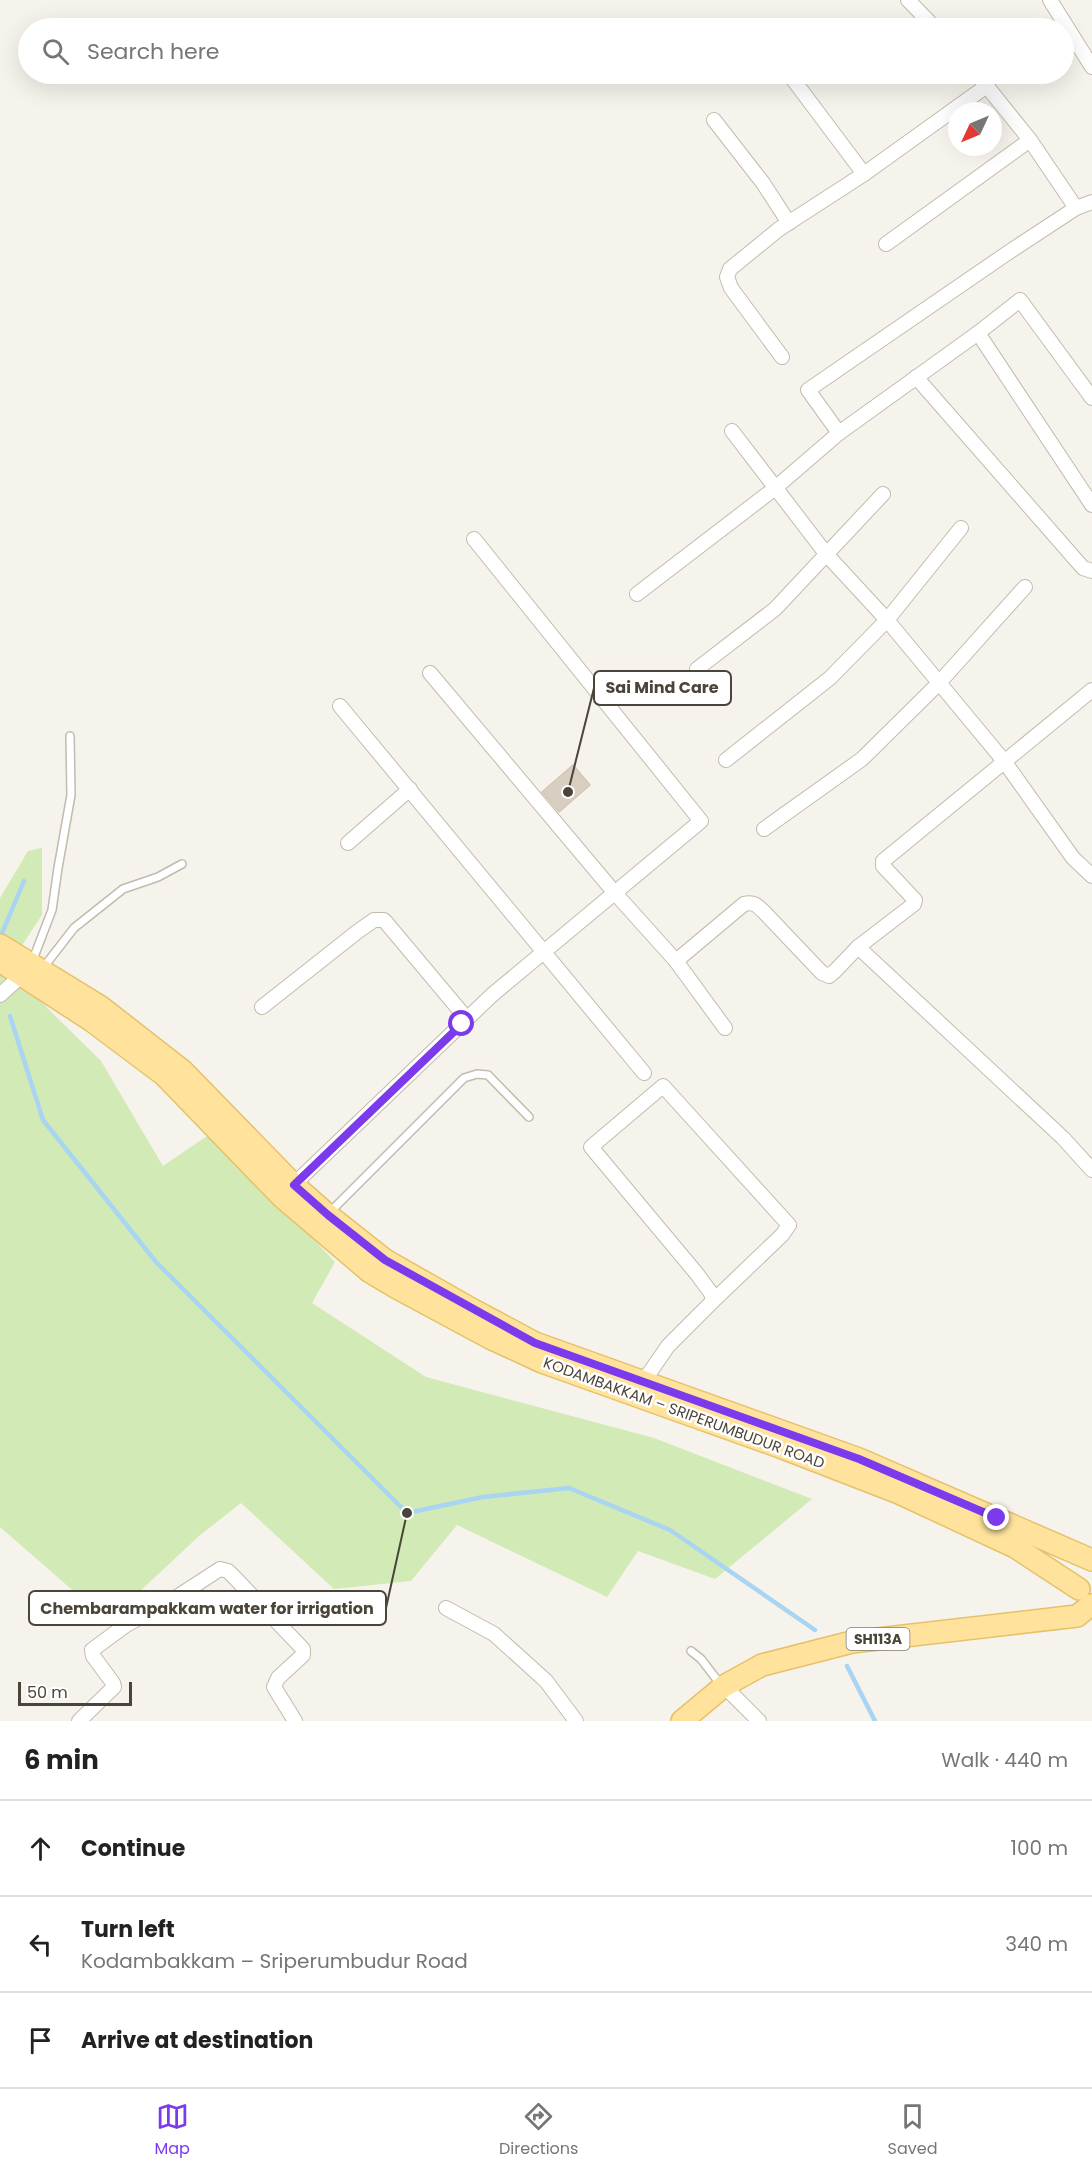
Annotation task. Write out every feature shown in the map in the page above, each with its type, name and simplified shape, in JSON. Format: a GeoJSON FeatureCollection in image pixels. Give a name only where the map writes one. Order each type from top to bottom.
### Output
{"type":"FeatureCollection","features":[{"type":"Feature","properties":{"kind":"main road","name":"KODAMBAKKAM – SRIPERUMBUDUR ROAD"},"geometry":{"type":"LineString","coordinates":[[0,945],[28,968],[101,1007],[183,1071],[288,1191],[370,1272],[490,1338],[542,1362],[639,1388],[859,1459],[1092,1561],[1080,1575],[1087,1600]]}},
{"type":"Feature","properties":{"kind":"main road","name":"KODAMBAKKAM – SRIPERUMBUDUR ROAD"},"geometry":{"type":"LineString","coordinates":[[0,961],[28,968]]}},
{"type":"Feature","properties":{"kind":"main road","name":"KODAMBAKKAM – SRIPERUMBUDUR ROAD"},"geometry":{"type":"LineString","coordinates":[[288,1191],[328,1215],[385,1260],[535,1343],[639,1388],[899,1493],[1015,1547],[1045,1565],[1087,1600]]}},
{"type":"Feature","properties":{"kind":"main road","name":"SH113A"},"geometry":{"type":"LineString","coordinates":[[682,1721],[723,1687],[762,1665],[852,1641],[1077,1616],[1087,1600]]}},
{"type":"Feature","properties":{"kind":"street"},"geometry":{"type":"LineString","coordinates":[[908,0],[925,18]]}},
{"type":"Feature","properties":{"kind":"street"},"geometry":{"type":"LineString","coordinates":[[1050,0],[1061,18]]}},
{"type":"Feature","properties":{"kind":"street"},"geometry":{"type":"LineString","coordinates":[[1074,38],[1092,67]]}},
{"type":"Feature","properties":{"kind":"street"},"geometry":{"type":"LineString","coordinates":[[796,84],[864,174]]}},
{"type":"Feature","properties":{"kind":"street"},"geometry":{"type":"LineString","coordinates":[[782,357],[731,288],[727,277],[730,269],[789,223],[864,174],[988,85],[1030,140],[1076,208]]}},
{"type":"Feature","properties":{"kind":"street"},"geometry":{"type":"LineString","coordinates":[[714,120],[763,183],[789,223]]}},
{"type":"Feature","properties":{"kind":"street"},"geometry":{"type":"LineString","coordinates":[[886,244],[1030,140]]}},
{"type":"Feature","properties":{"kind":"street"},"geometry":{"type":"LineString","coordinates":[[839,433],[808,390],[1009,252],[1076,208],[1092,202]]}},
{"type":"Feature","properties":{"kind":"street"},"geometry":{"type":"LineString","coordinates":[[637,594],[774,489],[839,433],[1020,300],[1092,398]]}},
{"type":"Feature","properties":{"kind":"street"},"geometry":{"type":"LineString","coordinates":[[978,333],[1092,505]]}},
{"type":"Feature","properties":{"kind":"street"},"geometry":{"type":"LineString","coordinates":[[916,377],[1083,568],[1092,571]]}},
{"type":"Feature","properties":{"kind":"street"},"geometry":{"type":"LineString","coordinates":[[732,431],[774,489],[827,555],[887,620],[1004,761],[1073,858],[1092,876]]}},
{"type":"Feature","properties":{"kind":"street"},"geometry":{"type":"LineString","coordinates":[[697,669],[775,609],[883,494]]}},
{"type":"Feature","properties":{"kind":"street"},"geometry":{"type":"LineString","coordinates":[[726,760],[831,678],[887,620],[961,528]]}},
{"type":"Feature","properties":{"kind":"street"},"geometry":{"type":"LineString","coordinates":[[288,1191],[492,995],[701,821],[474,539]]}},
{"type":"Feature","properties":{"kind":"street"},"geometry":{"type":"LineString","coordinates":[[764,829],[862,759],[939,683],[1025,587]]}},
{"type":"Feature","properties":{"kind":"street"},"geometry":{"type":"LineString","coordinates":[[430,673],[614,892],[676,961],[725,1028]]}},
{"type":"Feature","properties":{"kind":"street"},"geometry":{"type":"LineString","coordinates":[[676,961],[744,904],[750,903],[755,904],[765,913],[822,973],[829,976],[858,947],[907,910],[915,900],[883,866],[883,861],[1092,690]]}},
{"type":"Feature","properties":{"kind":"street"},"geometry":{"type":"LineString","coordinates":[[340,706],[644,1073]]}},
{"type":"Feature","properties":{"kind":"street"},"geometry":{"type":"LineString","coordinates":[[348,843],[410,789]]}},
{"type":"Feature","properties":{"kind":"street"},"geometry":{"type":"LineString","coordinates":[[262,1007],[357,932],[374,920],[384,920],[467,1019]]}},
{"type":"Feature","properties":{"kind":"street"},"geometry":{"type":"LineString","coordinates":[[858,947],[1063,1137],[1092,1170]]}},
{"type":"Feature","properties":{"kind":"street"},"geometry":{"type":"LineString","coordinates":[[0,995],[28,968]]}},
{"type":"Feature","properties":{"kind":"street"},"geometry":{"type":"LineString","coordinates":[[639,1388],[669,1346],[783,1235],[789,1225],[663,1086],[591,1147],[697,1274],[711,1293],[713,1301]]}},
{"type":"Feature","properties":{"kind":"street"},"geometry":{"type":"LineString","coordinates":[[79,1721],[114,1687],[93,1656],[92,1650],[126,1625],[166,1604],[220,1569],[236,1579],[303,1649],[303,1655],[278,1678],[274,1687],[295,1721]]}},
{"type":"Feature","properties":{"kind":"street"},"geometry":{"type":"LineString","coordinates":[[446,1608],[494,1634],[546,1681],[576,1721]]}},
{"type":"Feature","properties":{"kind":"street"},"geometry":{"type":"LineString","coordinates":[[723,1687],[759,1721]]}},
{"type":"Feature","properties":{"kind":"lane"},"geometry":{"type":"LineString","coordinates":[[28,968],[52,910],[71,795],[70,736]]}},
{"type":"Feature","properties":{"kind":"lane"},"geometry":{"type":"LineString","coordinates":[[28,968],[123,889],[158,877],[182,864]]}},
{"type":"Feature","properties":{"kind":"lane"},"geometry":{"type":"LineString","coordinates":[[328,1215],[464,1078],[477,1074],[488,1075],[529,1117]]}},
{"type":"Feature","properties":{"kind":"lane"},"geometry":{"type":"LineString","coordinates":[[691,1650],[723,1687]]}},
{"type":"Feature","properties":{"kind":"green space"},"geometry":{"type":"Polygon","coordinates":[[[42,848],[42,915],[7,968],[101,1061],[163,1166],[213,1132],[335,1262],[312,1303],[426,1377],[654,1438],[812,1499],[715,1579],[638,1551],[607,1597],[457,1525],[411,1581],[334,1589],[241,1503],[199,1536],[108,1621],[0,1527],[0,898],[28,851],[42,848]]]}},
{"type":"Feature","properties":{"kind":"building"},"geometry":{"type":"Polygon","coordinates":[[[573,765],[590,785],[559,812],[542,792],[573,765]]]}},
{"type":"Feature","properties":{"kind":"waterway"},"geometry":{"type":"LineString","coordinates":[[0,938],[24,881]]}},
{"type":"Feature","properties":{"kind":"waterway"},"geometry":{"type":"LineString","coordinates":[[10,1016],[43,1120],[156,1262],[407,1513],[483,1497],[569,1488],[670,1530],[815,1630]]}},
{"type":"Feature","properties":{"kind":"waterway"},"geometry":{"type":"LineString","coordinates":[[847,1666],[875,1721]]}},
{"type":"Feature","properties":{"kind":"place","name":"Sai Mind Care"},"geometry":{"type":"Point","coordinates":[568,792]}},
{"type":"Feature","properties":{"kind":"place","name":"Chembarampakkam water for irrigation"},"geometry":{"type":"Point","coordinates":[407,1513]}},
{"type":"Feature","properties":{"kind":"route"},"geometry":{"type":"LineString","coordinates":[[462,1024],[294,1185],[385,1260],[535,1343],[859,1459],[997,1518]]}}]}
